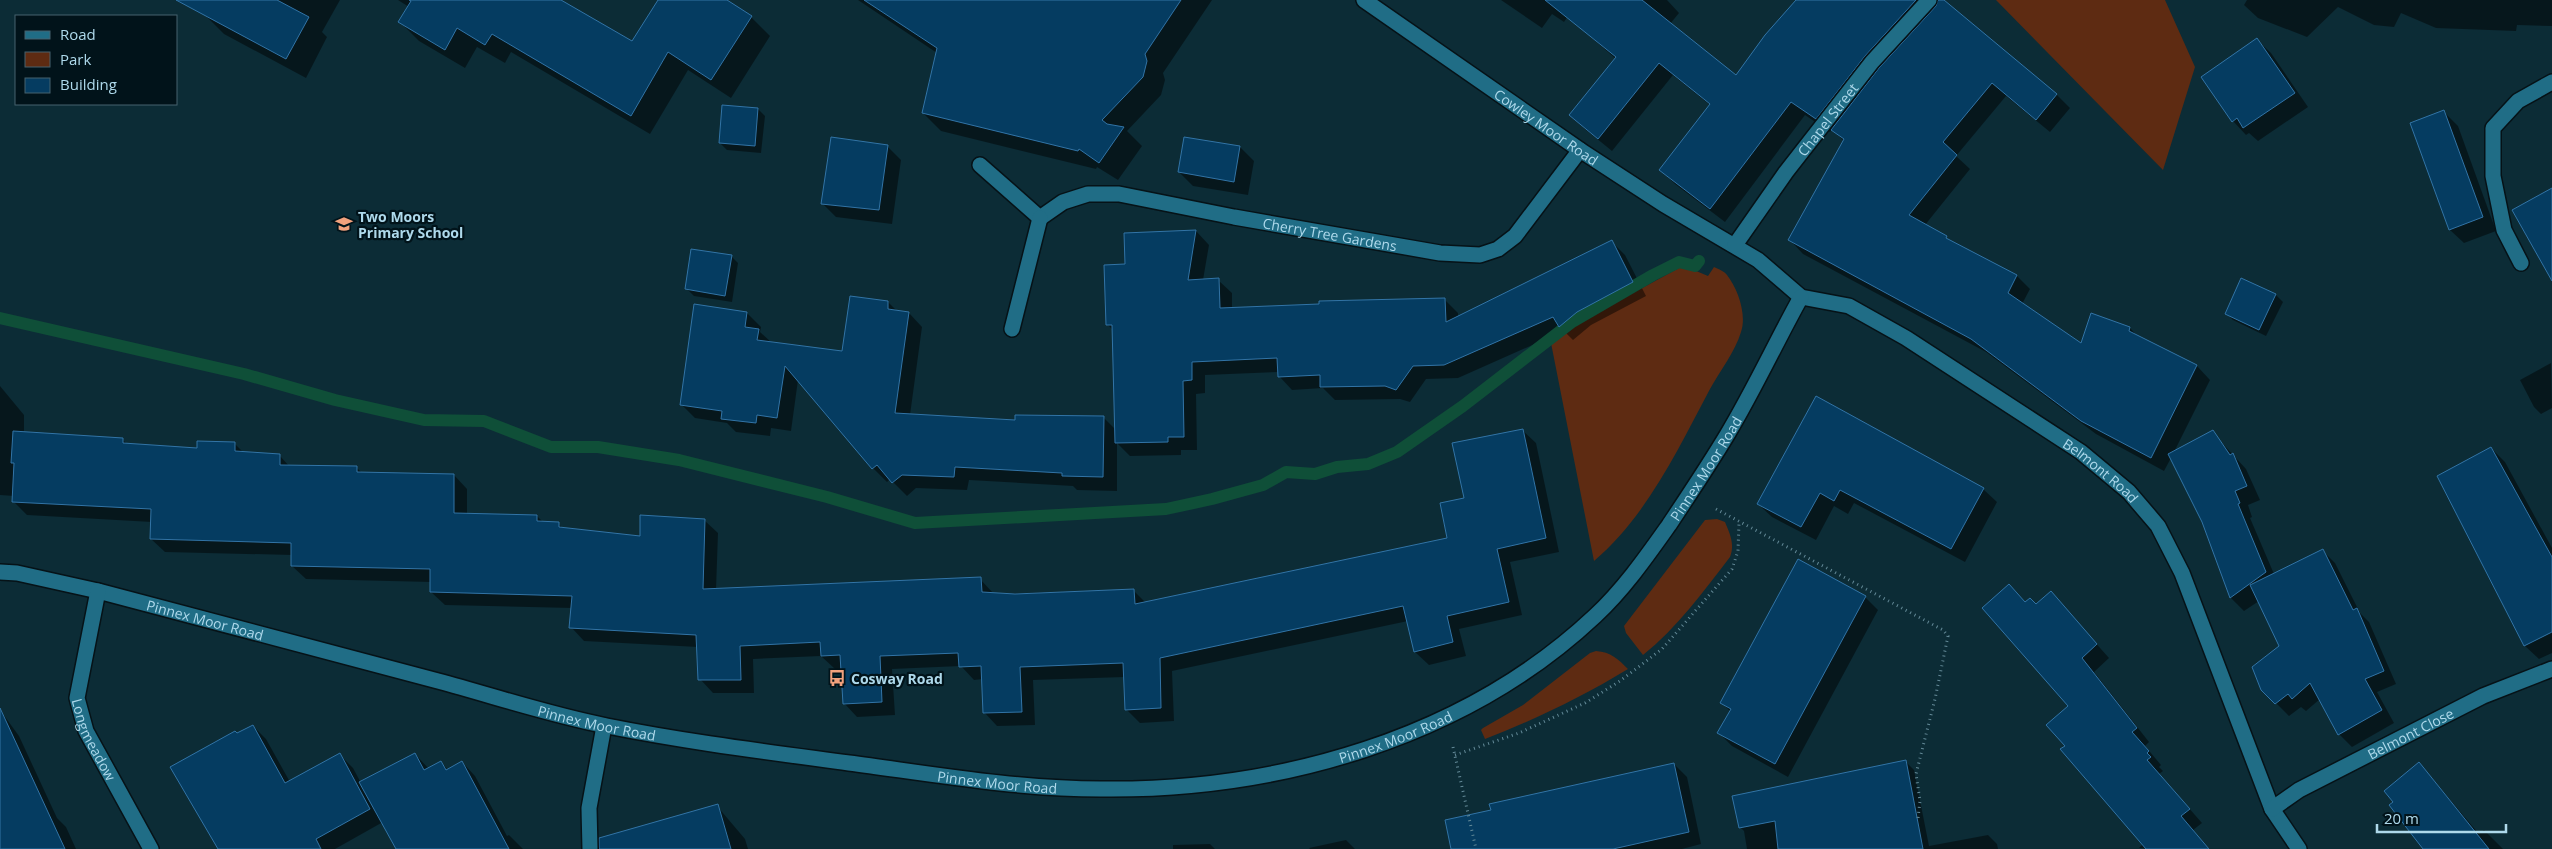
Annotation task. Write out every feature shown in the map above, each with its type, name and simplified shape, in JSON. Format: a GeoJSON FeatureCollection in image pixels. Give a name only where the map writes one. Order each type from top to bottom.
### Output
{"type":"FeatureCollection","features":[{"type":"Feature","properties":{"kind":"street","name":"Cowley Moor Road"},"geometry":{"type":"LineString","coordinates":[[1364,0],[1580,150],[1663,204],[1735,245]]}},
{"type":"Feature","properties":{"kind":"street","name":"Chapel Street"},"geometry":{"type":"LineString","coordinates":[[1735,245],[1786,172],[1872,62],[1928,0]]}},
{"type":"Feature","properties":{"kind":"street"},"geometry":{"type":"LineString","coordinates":[[2521,263],[2504,230],[2493,176],[2493,128],[2518,101],[2552,82]]}},
{"type":"Feature","properties":{"kind":"street","name":"Cherry Tree Gardens"},"geometry":{"type":"LineString","coordinates":[[1040,218],[1063,202],[1088,194],[1120,194],[1234,217],[1440,253],[1480,255],[1498,249],[1515,236],[1580,150]]}},
{"type":"Feature","properties":{"kind":"street"},"geometry":{"type":"LineString","coordinates":[[980,165],[1040,218],[1012,329]]}},
{"type":"Feature","properties":{"kind":"street","name":"Belmont Road"},"geometry":{"type":"LineString","coordinates":[[1735,245],[1758,260],[1801,297],[1848,306],[1906,338],[2081,452],[2129,492],[2158,526],[2182,573],[2272,809],[2299,849]]}},
{"type":"Feature","properties":{"kind":"street","name":"Pinnex Moor Road"},"geometry":{"type":"LineString","coordinates":[[0,572],[16,573],[98,591],[604,726],[755,750],[1024,785],[1099,789],[1163,788],[1222,782],[1293,770],[1357,751],[1471,706],[1554,649],[1595,616],[1623,587],[1689,494],[1726,436],[1801,297]]}},
{"type":"Feature","properties":{"kind":"street","name":"Longmeadow"},"geometry":{"type":"LineString","coordinates":[[98,591],[77,698],[86,731],[151,849]]}},
{"type":"Feature","properties":{"kind":"street","name":"Belmont Close"},"geometry":{"type":"LineString","coordinates":[[2272,809],[2299,790],[2475,700],[2552,668]]}},
{"type":"Feature","properties":{"kind":"street"},"geometry":{"type":"LineString","coordinates":[[590,849],[589,808],[604,726]]}},
{"type":"Feature","properties":{"kind":"path"},"geometry":{"type":"LineString","coordinates":[[1689,494],[1739,523],[1943,630],[1948,636],[1935,699],[1916,774],[1920,801],[1918,818]]}},
{"type":"Feature","properties":{"kind":"path"},"geometry":{"type":"LineString","coordinates":[[1454,755],[1519,733],[1585,703],[1662,649],[1732,569],[1738,551],[1739,523]]}},
{"type":"Feature","properties":{"kind":"path"},"geometry":{"type":"LineString","coordinates":[[1446,717],[1476,849]]}},
{"type":"Feature","properties":{"kind":"green space"},"geometry":{"type":"Polygon","coordinates":[[[1996,0],[2165,0],[2195,67],[2163,170],[1996,0]]]}},
{"type":"Feature","properties":{"kind":"green space"},"geometry":{"type":"Polygon","coordinates":[[[1714,267],[1723,271],[1735,287],[1742,310],[1743,325],[1741,332],[1731,354],[1646,503],[1613,543],[1594,561],[1551,343],[1567,329],[1679,268],[1689,268],[1708,276],[1714,267]]]}},
{"type":"Feature","properties":{"kind":"green space"},"geometry":{"type":"Polygon","coordinates":[[[1717,519],[1725,522],[1730,535],[1732,548],[1730,557],[1678,621],[1643,655],[1626,633],[1624,626],[1705,520],[1717,519]]]}},
{"type":"Feature","properties":{"kind":"green space"},"geometry":{"type":"Polygon","coordinates":[[[1596,651],[1614,657],[1628,669],[1558,707],[1485,739],[1481,730],[1483,728],[1523,705],[1590,653],[1596,651]]]}},
{"type":"Feature","properties":{"kind":"building"},"geometry":{"type":"Polygon","coordinates":[[[176,0],[277,0],[309,17],[286,59],[176,0]]]}},
{"type":"Feature","properties":{"kind":"building"},"geometry":{"type":"Polygon","coordinates":[[[409,0],[561,0],[632,41],[658,0],[727,0],[752,16],[711,80],[668,52],[631,116],[492,34],[485,45],[457,28],[445,50],[398,22],[411,1],[409,0]]]}},
{"type":"Feature","properties":{"kind":"building"},"geometry":{"type":"Polygon","coordinates":[[[864,0],[1181,0],[1145,54],[1147,61],[1143,77],[1102,120],[1107,124],[1124,127],[1099,163],[1079,149],[1078,151],[922,113],[937,48],[864,0]]]}},
{"type":"Feature","properties":{"kind":"building"},"geometry":{"type":"Polygon","coordinates":[[[1545,0],[1642,0],[1736,75],[1765,35],[1796,0],[1916,0],[1865,56],[1816,119],[1791,102],[1710,209],[1659,170],[1710,104],[1659,63],[1598,139],[1569,115],[1616,57],[1545,0]]]}},
{"type":"Feature","properties":{"kind":"building"},"geometry":{"type":"Polygon","coordinates":[[[1938,0],[1944,0],[2057,94],[2036,120],[1992,83],[1943,142],[1957,155],[1909,215],[1947,236],[1946,238],[2017,275],[2008,293],[2081,343],[2091,313],[2130,327],[2129,331],[2197,365],[2151,458],[2081,421],[1971,339],[1788,240],[1844,139],[1831,130],[1879,68],[1936,6],[1938,0]]]}},
{"type":"Feature","properties":{"kind":"building"},"geometry":{"type":"Polygon","coordinates":[[[2257,38],[2295,93],[2243,128],[2237,118],[2232,122],[2201,77],[2257,38]]]}},
{"type":"Feature","properties":{"kind":"building"},"geometry":{"type":"Polygon","coordinates":[[[722,105],[758,108],[755,146],[719,143],[722,105]]]}},
{"type":"Feature","properties":{"kind":"building"},"geometry":{"type":"Polygon","coordinates":[[[2444,110],[2483,217],[2449,230],[2410,123],[2444,110]]]}},
{"type":"Feature","properties":{"kind":"building"},"geometry":{"type":"Polygon","coordinates":[[[831,137],[888,145],[879,210],[821,204],[831,137]]]}},
{"type":"Feature","properties":{"kind":"building"},"geometry":{"type":"Polygon","coordinates":[[[1184,137],[1240,146],[1234,182],[1178,172],[1184,137]]]}},
{"type":"Feature","properties":{"kind":"building"},"geometry":{"type":"Polygon","coordinates":[[[2552,188],[2552,281],[2512,210],[2552,188]]]}},
{"type":"Feature","properties":{"kind":"building"},"geometry":{"type":"Polygon","coordinates":[[[1196,230],[1188,280],[1219,278],[1220,308],[1319,304],[1319,301],[1445,298],[1446,322],[1612,240],[1633,282],[1577,312],[1559,327],[1553,317],[1444,365],[1413,366],[1396,390],[1385,386],[1320,387],[1320,375],[1278,377],[1277,358],[1192,362],[1192,380],[1183,381],[1184,437],[1168,437],[1168,442],[1115,443],[1112,325],[1106,325],[1104,265],[1125,264],[1124,233],[1196,230]]]}},
{"type":"Feature","properties":{"kind":"building"},"geometry":{"type":"Polygon","coordinates":[[[691,249],[732,255],[725,296],[685,289],[691,249]]]}},
{"type":"Feature","properties":{"kind":"building"},"geometry":{"type":"Polygon","coordinates":[[[2241,278],[2276,294],[2259,330],[2225,314],[2241,278]]]}},
{"type":"Feature","properties":{"kind":"building"},"geometry":{"type":"Polygon","coordinates":[[[850,296],[888,301],[888,309],[909,312],[895,413],[1015,420],[1015,415],[1104,416],[1103,477],[1062,476],[1062,473],[955,467],[954,477],[902,475],[892,483],[877,465],[872,469],[785,366],[777,418],[757,415],[756,423],[721,419],[722,411],[680,405],[694,304],[747,312],[745,327],[759,329],[757,340],[842,351],[850,296]]]}},
{"type":"Feature","properties":{"kind":"building"},"geometry":{"type":"Polygon","coordinates":[[[1816,396],[1984,488],[1951,549],[1840,490],[1834,501],[1820,493],[1801,527],[1757,504],[1816,396]]]}},
{"type":"Feature","properties":{"kind":"building"},"geometry":{"type":"Polygon","coordinates":[[[1523,429],[1546,538],[1497,549],[1509,602],[1447,616],[1453,642],[1414,652],[1403,606],[1160,658],[1161,708],[1125,710],[1123,663],[1020,667],[1022,712],[983,713],[981,666],[959,667],[958,653],[880,656],[882,702],[843,704],[840,655],[821,656],[820,642],[740,646],[741,680],[698,680],[696,635],[569,628],[572,596],[430,592],[430,569],[291,566],[291,543],[150,539],[151,509],[12,502],[14,463],[11,463],[13,431],[123,438],[123,443],[197,448],[197,441],[235,442],[235,451],[280,454],[280,465],[357,466],[357,472],[454,474],[454,513],[537,515],[537,521],[559,522],[559,527],[640,536],[640,515],[705,519],[703,589],[981,577],[982,592],[1015,594],[1134,589],[1135,604],[1447,538],[1440,503],[1464,498],[1452,443],[1523,429]]]}},
{"type":"Feature","properties":{"kind":"building"},"geometry":{"type":"Polygon","coordinates":[[[2213,430],[2230,455],[2233,453],[2247,486],[2235,491],[2240,503],[2238,504],[2266,572],[2230,598],[2202,522],[2168,454],[2213,430]]]}},
{"type":"Feature","properties":{"kind":"building"},"geometry":{"type":"Polygon","coordinates":[[[2491,447],[2552,557],[2552,632],[2524,646],[2437,476],[2491,447]]]}},
{"type":"Feature","properties":{"kind":"building"},"geometry":{"type":"Polygon","coordinates":[[[2323,549],[2353,610],[2357,608],[2384,671],[2365,679],[2382,710],[2338,735],[2310,683],[2292,699],[2288,694],[2275,704],[2261,690],[2252,667],[2279,646],[2250,585],[2323,549]]]}},
{"type":"Feature","properties":{"kind":"building"},"geometry":{"type":"Polygon","coordinates":[[[1798,559],[1866,596],[1775,764],[1717,733],[1731,709],[1720,703],[1798,559]]]}},
{"type":"Feature","properties":{"kind":"building"},"geometry":{"type":"Polygon","coordinates":[[[2009,584],[2025,602],[2030,598],[2036,604],[2051,591],[2097,644],[2082,658],[2137,728],[2132,732],[2149,751],[2147,753],[2151,757],[2147,760],[2190,809],[2181,816],[2209,849],[2146,849],[2060,749],[2065,746],[2046,725],[2068,706],[1982,608],[2009,584]]]}},
{"type":"Feature","properties":{"kind":"building"},"geometry":{"type":"Polygon","coordinates":[[[0,708],[65,849],[0,849],[0,708]]]}},
{"type":"Feature","properties":{"kind":"building"},"geometry":{"type":"Polygon","coordinates":[[[253,725],[285,783],[340,753],[370,809],[316,839],[321,849],[218,849],[170,767],[235,731],[237,733],[253,725]]]}},
{"type":"Feature","properties":{"kind":"building"},"geometry":{"type":"Polygon","coordinates":[[[415,753],[424,770],[441,761],[446,770],[462,761],[509,849],[396,849],[359,782],[415,753]]]}},
{"type":"Feature","properties":{"kind":"building"},"geometry":{"type":"Polygon","coordinates":[[[1906,760],[1923,849],[1778,849],[1775,821],[1739,828],[1732,796],[1906,760]]]}},
{"type":"Feature","properties":{"kind":"building"},"geometry":{"type":"Polygon","coordinates":[[[2419,762],[2489,849],[2423,849],[2389,805],[2393,802],[2384,791],[2419,762]]]}},
{"type":"Feature","properties":{"kind":"building"},"geometry":{"type":"Polygon","coordinates":[[[1674,763],[1689,832],[1613,849],[1451,849],[1445,820],[1491,810],[1489,804],[1674,763]]]}},
{"type":"Feature","properties":{"kind":"building"},"geometry":{"type":"Polygon","coordinates":[[[718,804],[731,849],[599,849],[599,838],[718,804]]]}},
{"type":"Feature","properties":{"kind":"waterway"},"geometry":{"type":"LineString","coordinates":[[0,318],[244,374],[335,400],[424,420],[484,421],[551,447],[598,447],[679,460],[827,497],[915,523],[1166,509],[1263,485],[1286,472],[1315,474],[1337,467],[1368,464],[1397,452],[1463,406],[1572,322],[1679,262],[1695,266],[1699,261]]}},
{"type":"Feature","properties":{"kind":"place","name":"Two Moors Primary School"},"geometry":{"type":"Point","coordinates":[344,224]}},
{"type":"Feature","properties":{"kind":"place","name":"Cosway Road"},"geometry":{"type":"Point","coordinates":[837,678]}}]}
